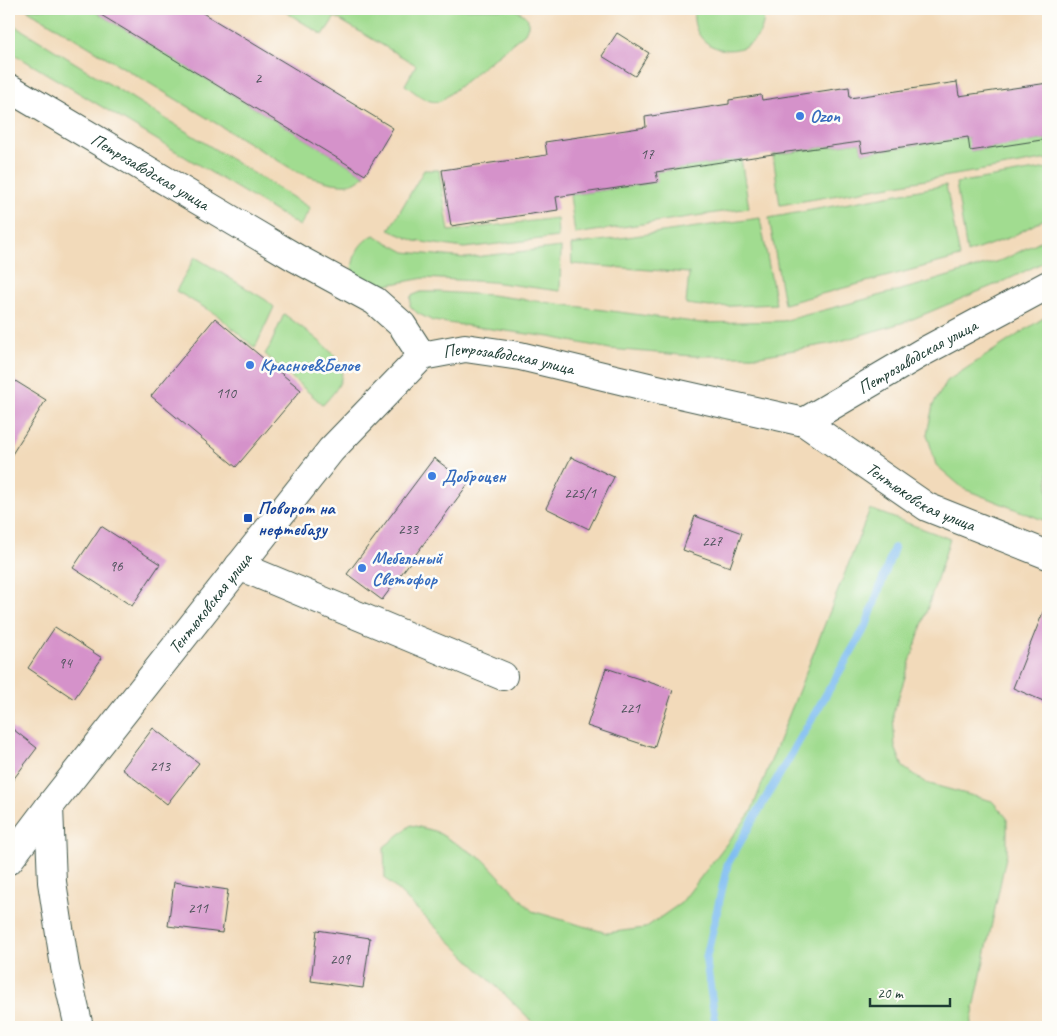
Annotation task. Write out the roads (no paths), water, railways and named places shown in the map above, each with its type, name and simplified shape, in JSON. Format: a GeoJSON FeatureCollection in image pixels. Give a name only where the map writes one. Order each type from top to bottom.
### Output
{"type":"FeatureCollection","features":[{"type":"Feature","properties":{"kind":"street","name":"Петрозаводская улица"},"geometry":{"type":"LineString","coordinates":[[9,88],[296,258],[375,301],[402,325],[422,356],[465,348],[520,356],[804,422],[923,352],[1048,285]]}},
{"type":"Feature","properties":{"kind":"street","name":"Тентюковская улица"},"geometry":{"type":"LineString","coordinates":[[9,860],[331,450],[422,356]]}},
{"type":"Feature","properties":{"kind":"street","name":"Тентюковская улица"},"geometry":{"type":"LineString","coordinates":[[804,422],[927,506],[1048,555]]}},
{"type":"Feature","properties":{"kind":"street"},"geometry":{"type":"LineString","coordinates":[[240,566],[503,676]]}},
{"type":"Feature","properties":{"kind":"street"},"geometry":{"type":"LineString","coordinates":[[49,807],[52,882],[65,967],[79,1027]]}},
{"type":"Feature","properties":{"kind":"waterway"},"geometry":{"type":"LineString","coordinates":[[716,1027],[706,959],[728,863],[866,626],[894,548]]}},
{"type":"Feature","properties":{"kind":"place","name":"Ozon"},"geometry":{"type":"Point","coordinates":[800,116]}},
{"type":"Feature","properties":{"kind":"place","name":"Красное&Белое"},"geometry":{"type":"Point","coordinates":[250,365]}},
{"type":"Feature","properties":{"kind":"place","name":"Доброцен"},"geometry":{"type":"Point","coordinates":[432,476]}},
{"type":"Feature","properties":{"kind":"place","name":"Поворот на нефтебазу"},"geometry":{"type":"Point","coordinates":[248,518]}},
{"type":"Feature","properties":{"kind":"place","name":"Мебельный Светофор"},"geometry":{"type":"Point","coordinates":[362,568]}}]}
